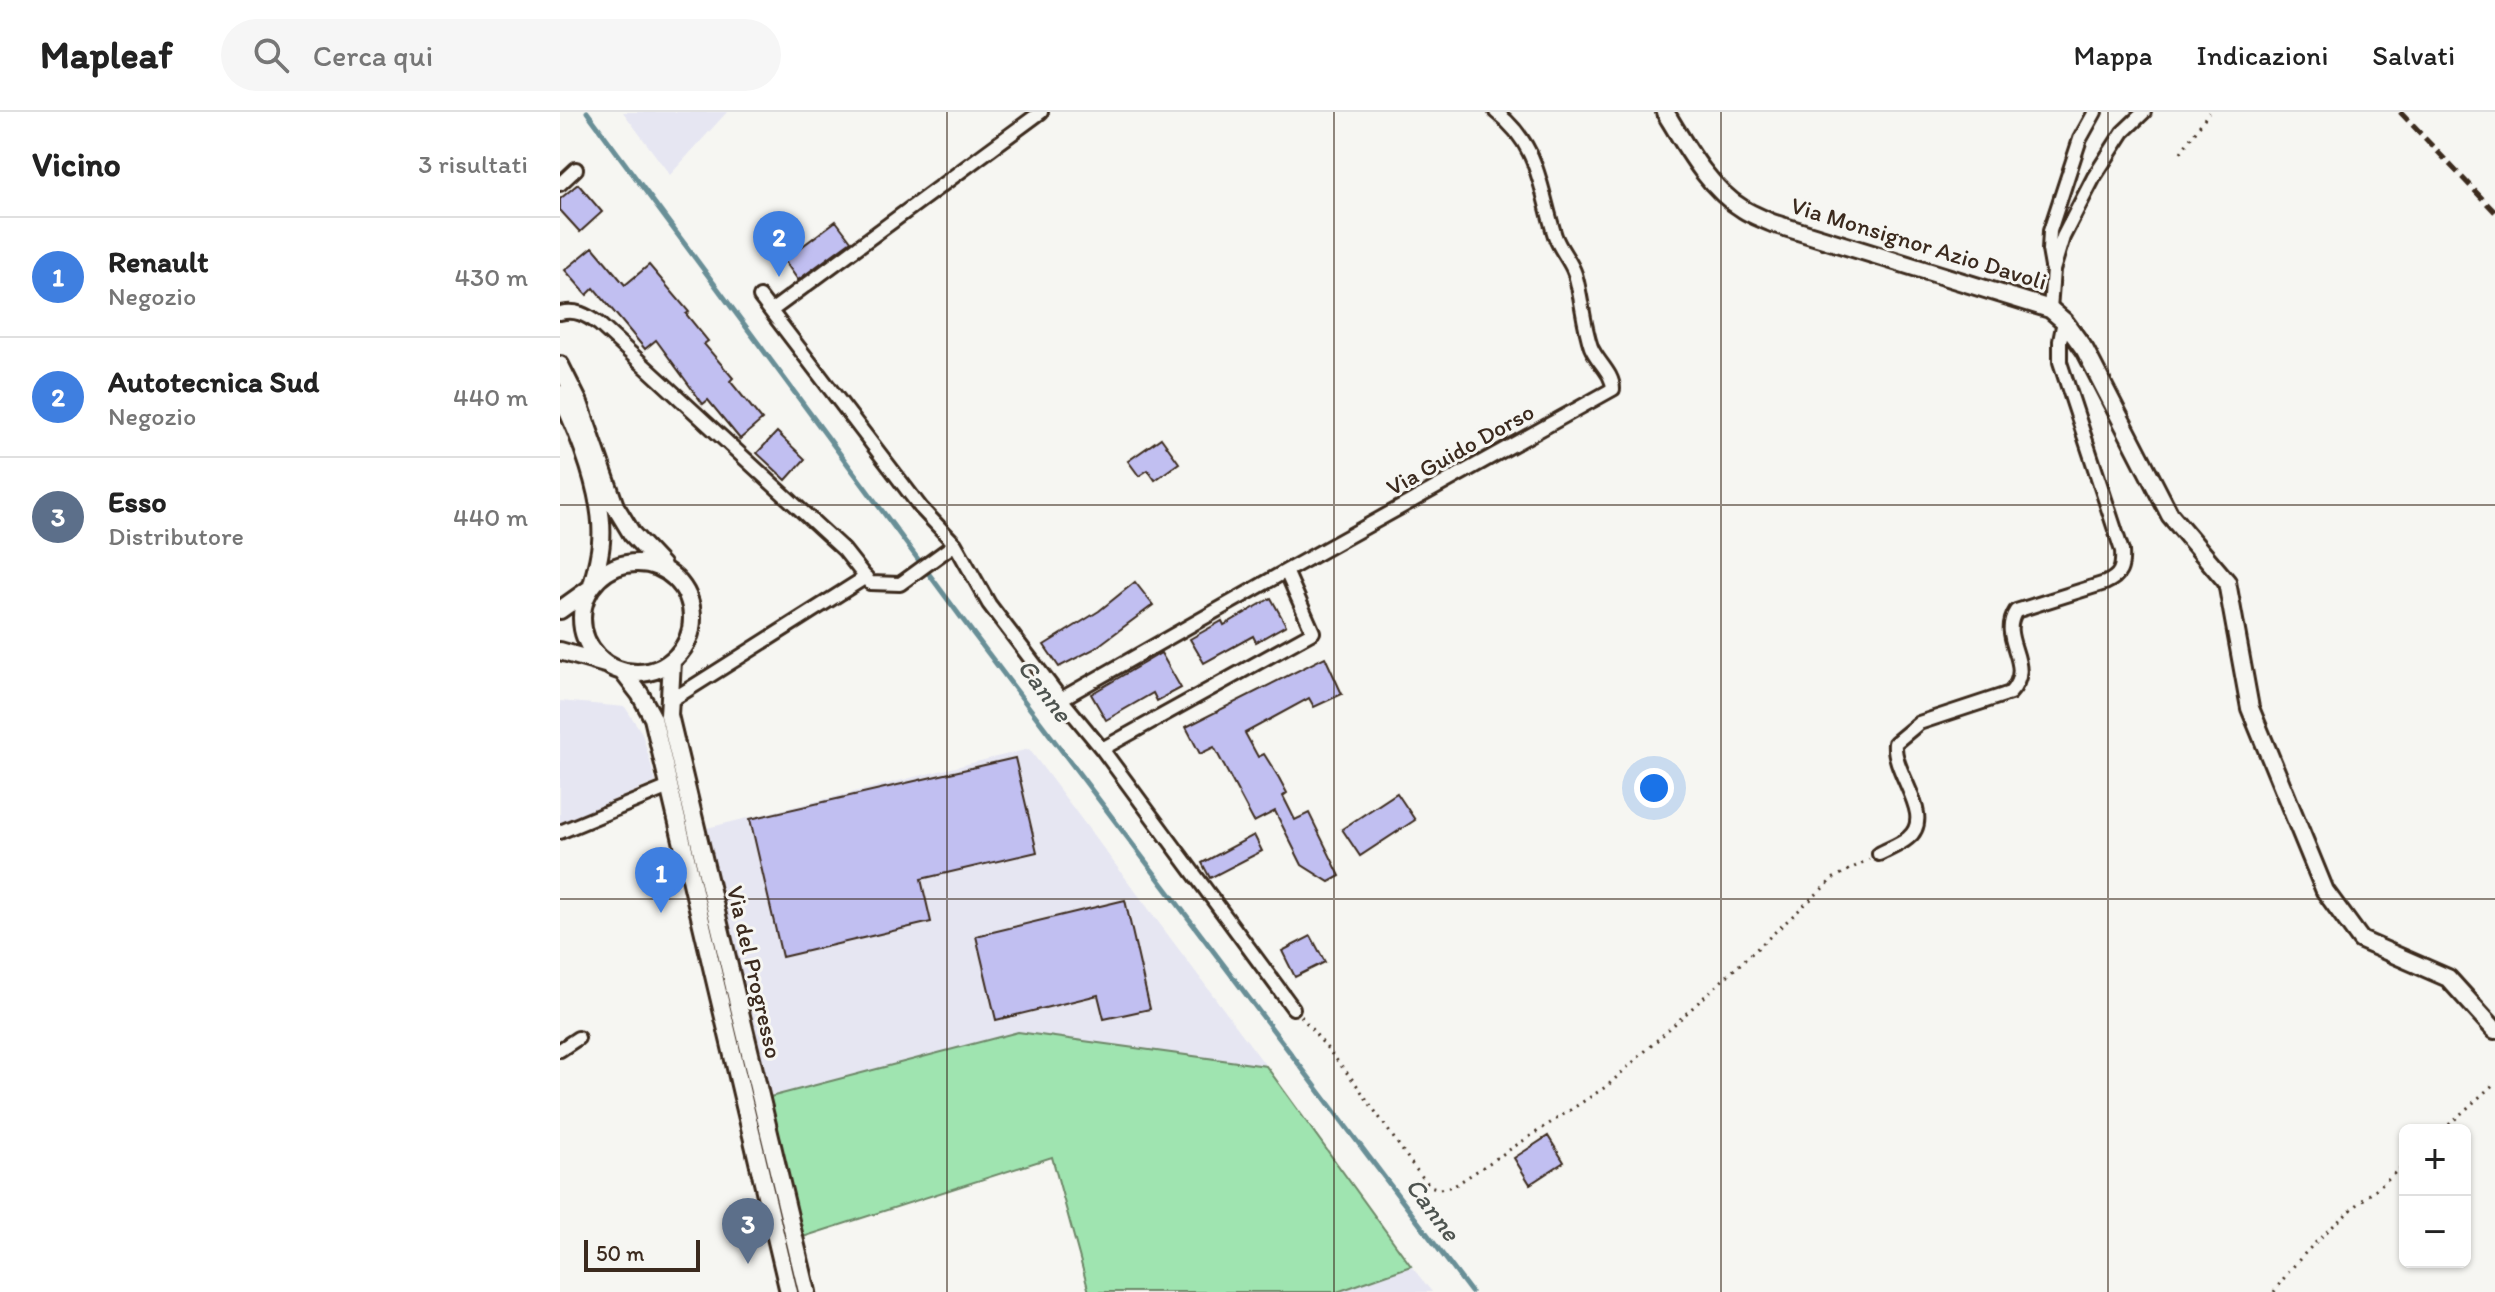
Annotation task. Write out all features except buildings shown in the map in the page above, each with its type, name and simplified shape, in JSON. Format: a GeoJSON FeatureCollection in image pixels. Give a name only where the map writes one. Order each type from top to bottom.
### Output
{"type":"FeatureCollection","features":[{"type":"Feature","properties":{"kind":"street"},"geometry":{"type":"LineString","coordinates":[[771,311],[1041,112]]}},
{"type":"Feature","properties":{"kind":"street","name":"Via Guido Dorso"},"geometry":{"type":"LineString","coordinates":[[1061,699],[1613,389],[1613,381],[1591,346],[1574,272],[1556,239],[1528,145],[1512,124],[1496,112]]}},
{"type":"Feature","properties":{"kind":"street","name":"Via Monsignor Azio Davoli"},"geometry":{"type":"LineString","coordinates":[[1665,112],[1687,148],[1717,187],[1741,208],[1772,223],[2050,309],[2064,321],[2085,350],[2170,515],[2227,582],[2250,708],[2325,891],[2361,940],[2448,978],[2495,1030]]}},
{"type":"Feature","properties":{"kind":"street"},"geometry":{"type":"LineString","coordinates":[[2053,270],[2049,250],[2050,231],[2080,139],[2095,112]]}},
{"type":"Feature","properties":{"kind":"street"},"geometry":{"type":"LineString","coordinates":[[2050,309],[2053,270],[2063,237],[2094,177],[2123,132],[2144,112]]}},
{"type":"Feature","properties":{"kind":"street"},"geometry":{"type":"LineString","coordinates":[[560,184],[576,169]]}},
{"type":"Feature","properties":{"kind":"street"},"geometry":{"type":"LineString","coordinates":[[760,297],[921,508],[955,544],[989,604],[1102,749],[1293,1008]]}},
{"type":"Feature","properties":{"kind":"street"},"geometry":{"type":"LineString","coordinates":[[563,309],[582,313],[599,324],[844,550],[870,583],[900,584],[955,544]]}},
{"type":"Feature","properties":{"kind":"street"},"geometry":{"type":"LineString","coordinates":[[1879,854],[1908,838],[1916,829],[1918,817],[1894,755],[1895,743],[1919,723],[2010,693],[2019,683],[2022,671],[2011,634],[2010,620],[2016,611],[2105,583],[2118,577],[2123,566],[2122,551],[2060,362],[2064,321]]}},
{"type":"Feature","properties":{"kind":"street"},"geometry":{"type":"LineString","coordinates":[[560,365],[579,403],[615,506],[632,534],[679,581],[689,597],[693,614],[691,632],[684,648],[672,661],[657,670],[639,673],[560,651]]}},
{"type":"Feature","properties":{"kind":"street"},"geometry":{"type":"LineString","coordinates":[[560,394],[589,470],[599,510],[601,541],[581,622],[595,654],[615,668]]}},
{"type":"Feature","properties":{"kind":"street"},"geometry":{"type":"LineString","coordinates":[[560,610],[604,573],[626,564],[651,564],[666,570]]}},
{"type":"Feature","properties":{"kind":"street"},"geometry":{"type":"LineString","coordinates":[[1102,749],[1313,632],[1286,571]]}},
{"type":"Feature","properties":{"kind":"street"},"geometry":{"type":"LineString","coordinates":[[670,701],[866,577]]}},
{"type":"Feature","properties":{"kind":"street","name":"Via del Progresso"},"geometry":{"type":"LineString","coordinates":[[672,661],[669,715],[807,1292]]}},
{"type":"Feature","properties":{"kind":"street","name":"Via del Progresso"},"geometry":{"type":"LineString","coordinates":[[615,668],[640,694],[653,718],[789,1292]]}},
{"type":"Feature","properties":{"kind":"street"},"geometry":{"type":"LineString","coordinates":[[560,832],[669,787]]}},
{"type":"Feature","properties":{"kind":"street"},"geometry":{"type":"LineString","coordinates":[[560,1050],[578,1038]]}},
{"type":"Feature","properties":{"kind":"path"},"geometry":{"type":"LineString","coordinates":[[2181,152],[2209,112]]}},
{"type":"Feature","properties":{"kind":"path"},"geometry":{"type":"LineString","coordinates":[[1293,1008],[1321,1038],[1430,1186],[1440,1189],[1454,1186],[1607,1086],[1834,878],[1879,854]]}},
{"type":"Feature","properties":{"kind":"path"},"geometry":{"type":"LineString","coordinates":[[2450,1124],[2495,1083]]}},
{"type":"Feature","properties":{"kind":"path"},"geometry":{"type":"LineString","coordinates":[[2274,1292],[2287,1272],[2399,1169]]}},
{"type":"Feature","properties":{"kind":"shaded area"},"geometry":{"type":"Polygon","coordinates":[[[623,112],[727,112],[670,175],[623,112]]]}},
{"type":"Feature","properties":{"kind":"shaded area"},"geometry":{"type":"Polygon","coordinates":[[[560,701],[625,707],[642,733],[656,782],[560,823],[560,701]]]}},
{"type":"Feature","properties":{"kind":"shaded area"},"geometry":{"type":"Polygon","coordinates":[[[1029,749],[1266,1066],[1018,1032],[770,1097],[707,828],[1029,749]]]}},
{"type":"Feature","properties":{"kind":"shaded area"},"geometry":{"type":"Polygon","coordinates":[[[1411,1266],[1432,1292],[1337,1292],[1411,1266]]]}},
{"type":"Feature","properties":{"kind":"green space"},"geometry":{"type":"Polygon","coordinates":[[[1018,1032],[1266,1066],[1411,1266],[1337,1292],[1089,1292],[1052,1157],[803,1237],[770,1097],[1018,1032]]]}},
{"type":"Feature","properties":{"kind":"waterway","name":"Canne"},"geometry":{"type":"LineString","coordinates":[[587,112],[960,616],[1471,1292]]}},
{"type":"Feature","properties":{"kind":"railway"},"geometry":{"type":"LineString","coordinates":[[2400,112],[2495,212]]}},
{"type":"Feature","properties":{"kind":"place","name":"Autotecnica Sud"},"geometry":{"type":"Point","coordinates":[779,277]}},
{"type":"Feature","properties":{"kind":"place","name":"Renault"},"geometry":{"type":"Point","coordinates":[661,913]}},
{"type":"Feature","properties":{"kind":"place","name":"Esso"},"geometry":{"type":"Point","coordinates":[748,1264]}}]}
